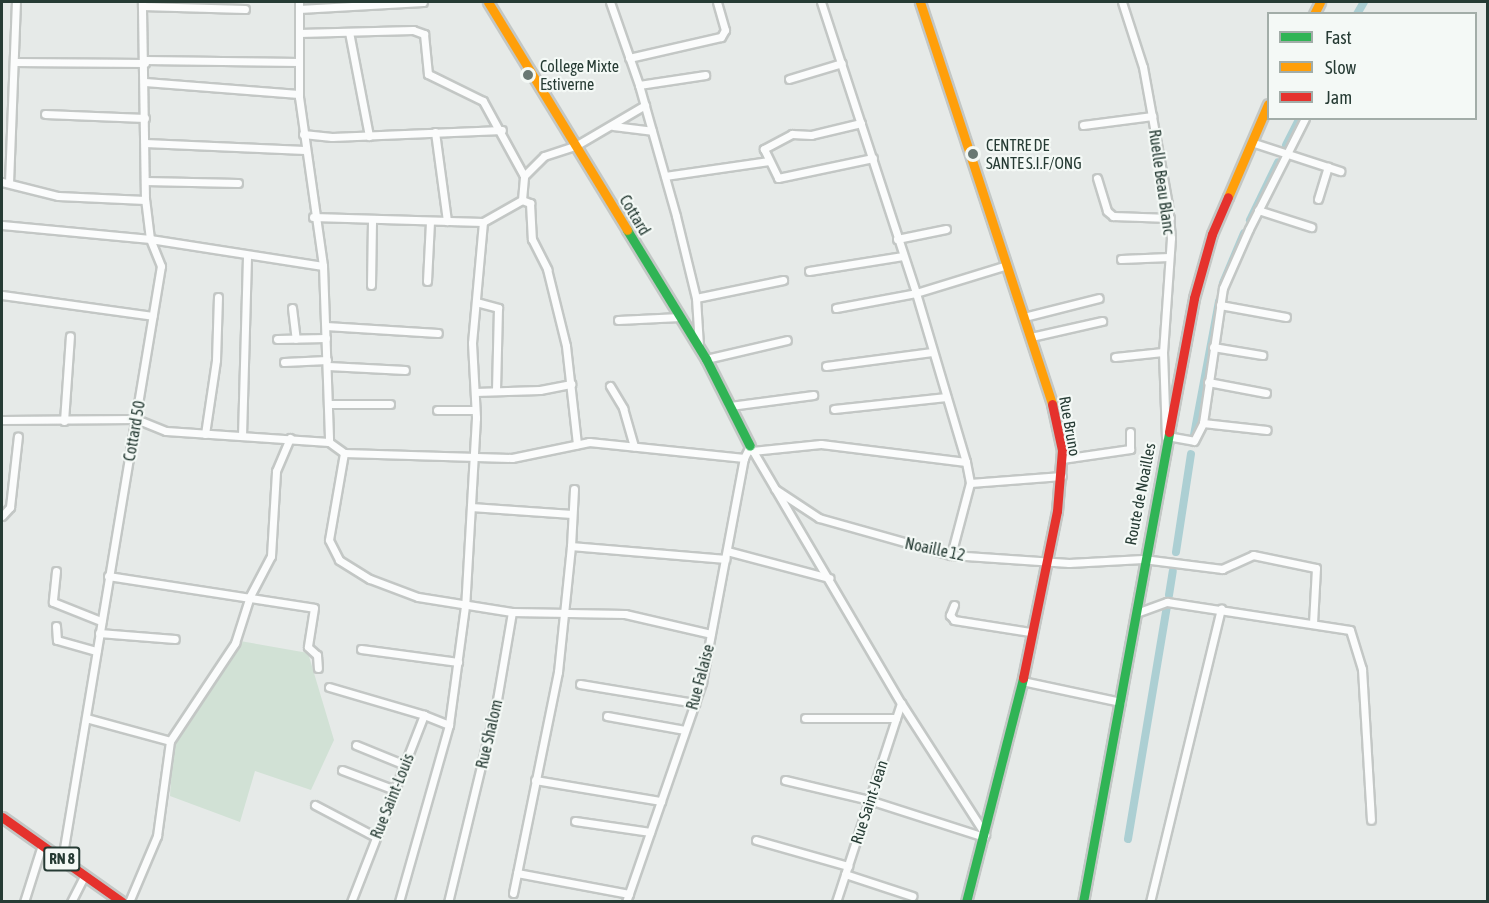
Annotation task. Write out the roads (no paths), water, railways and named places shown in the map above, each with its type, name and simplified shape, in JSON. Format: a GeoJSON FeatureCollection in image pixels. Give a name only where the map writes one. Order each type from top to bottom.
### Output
{"type":"FeatureCollection","features":[{"type":"Feature","properties":{"kind":"street"},"geometry":{"type":"LineString","coordinates":[[16,2],[5,182],[58,196],[145,200]]}},
{"type":"Feature","properties":{"kind":"street"},"geometry":{"type":"LineString","coordinates":[[329,442],[323,266],[313,217],[299,94],[299,5],[423,2]]}},
{"type":"Feature","properties":{"kind":"street","name":"Cottard"},"geometry":{"type":"LineString","coordinates":[[488,2],[706,359],[751,449]]}},
{"type":"Feature","properties":{"kind":"street"},"geometry":{"type":"LineString","coordinates":[[610,2],[639,85],[665,176],[696,298],[699,348]]}},
{"type":"Feature","properties":{"kind":"street"},"geometry":{"type":"LineString","coordinates":[[629,58],[721,37],[725,30],[717,2]]}},
{"type":"Feature","properties":{"kind":"street"},"geometry":{"type":"LineString","coordinates":[[821,2],[916,293],[966,462],[970,483],[951,555]]}},
{"type":"Feature","properties":{"kind":"street","name":"Rue Bruno"},"geometry":{"type":"LineString","coordinates":[[920,2],[1054,410],[1062,459],[1062,476],[1022,681],[985,836],[966,902]]}},
{"type":"Feature","properties":{"kind":"street","name":"Ruelle Beau Blanc"},"geometry":{"type":"LineString","coordinates":[[1122,2],[1130,19],[1152,116],[1170,218],[1163,352],[1166,438]]}},
{"type":"Feature","properties":{"kind":"street"},"geometry":{"type":"LineString","coordinates":[[142,4],[214,5],[245,9]]}},
{"type":"Feature","properties":{"kind":"street","name":"Cottard 50"},"geometry":{"type":"LineString","coordinates":[[63,860],[108,576],[161,266],[150,239],[145,200],[145,62],[142,4]]}},
{"type":"Feature","properties":{"kind":"street"},"geometry":{"type":"LineString","coordinates":[[299,33],[413,30],[424,34],[428,74],[479,98],[502,130],[524,176],[522,200]]}},
{"type":"Feature","properties":{"kind":"street"},"geometry":{"type":"LineString","coordinates":[[349,32],[369,136]]}},
{"type":"Feature","properties":{"kind":"street"},"geometry":{"type":"LineString","coordinates":[[14,62],[299,62]]}},
{"type":"Feature","properties":{"kind":"street"},"geometry":{"type":"LineString","coordinates":[[789,79],[842,63]]}},
{"type":"Feature","properties":{"kind":"street"},"geometry":{"type":"LineString","coordinates":[[639,85],[705,75]]}},
{"type":"Feature","properties":{"kind":"street"},"geometry":{"type":"LineString","coordinates":[[145,82],[299,94]]}},
{"type":"Feature","properties":{"kind":"street"},"geometry":{"type":"LineString","coordinates":[[524,176],[544,156],[577,145],[645,105]]}},
{"type":"Feature","properties":{"kind":"street","name":"Route de Noailles"},"geometry":{"type":"LineString","coordinates":[[1083,902],[1139,612],[1143,559],[1194,298],[1212,234],[1267,108]]}},
{"type":"Feature","properties":{"kind":"street"},"geometry":{"type":"LineString","coordinates":[[45,114],[145,118]]}},
{"type":"Feature","properties":{"kind":"street"},"geometry":{"type":"LineString","coordinates":[[1083,125],[1152,116]]}},
{"type":"Feature","properties":{"kind":"street"},"geometry":{"type":"LineString","coordinates":[[1166,438],[1194,441],[1203,423],[1220,305],[1232,264],[1304,120]]}},
{"type":"Feature","properties":{"kind":"street"},"geometry":{"type":"LineString","coordinates":[[861,123],[811,135],[789,135],[765,147],[769,161],[777,178],[873,158]]}},
{"type":"Feature","properties":{"kind":"street"},"geometry":{"type":"LineString","coordinates":[[612,126],[652,131]]}},
{"type":"Feature","properties":{"kind":"street"},"geometry":{"type":"LineString","coordinates":[[303,134],[369,136],[502,130]]}},
{"type":"Feature","properties":{"kind":"street"},"geometry":{"type":"LineString","coordinates":[[435,132],[447,221]]}},
{"type":"Feature","properties":{"kind":"street"},"geometry":{"type":"LineString","coordinates":[[1251,142],[1340,171]]}},
{"type":"Feature","properties":{"kind":"street"},"geometry":{"type":"LineString","coordinates":[[145,143],[305,150]]}},
{"type":"Feature","properties":{"kind":"street"},"geometry":{"type":"LineString","coordinates":[[665,176],[769,161]]}},
{"type":"Feature","properties":{"kind":"street"},"geometry":{"type":"LineString","coordinates":[[1318,199],[1328,167]]}},
{"type":"Feature","properties":{"kind":"street"},"geometry":{"type":"LineString","coordinates":[[1097,178],[1107,211],[1113,216],[1170,218]]}},
{"type":"Feature","properties":{"kind":"street"},"geometry":{"type":"LineString","coordinates":[[145,180],[238,183]]}},
{"type":"Feature","properties":{"kind":"street"},"geometry":{"type":"LineString","coordinates":[[313,217],[483,222],[522,200],[530,203],[532,239],[547,269],[572,384],[577,444]]}},
{"type":"Feature","properties":{"kind":"street"},"geometry":{"type":"LineString","coordinates":[[1258,210],[1311,227]]}},
{"type":"Feature","properties":{"kind":"street"},"geometry":{"type":"LineString","coordinates":[[371,285],[372,219]]}},
{"type":"Feature","properties":{"kind":"street"},"geometry":{"type":"LineString","coordinates":[[427,281],[430,221]]}},
{"type":"Feature","properties":{"kind":"street"},"geometry":{"type":"LineString","coordinates":[[399,902],[450,725],[465,606],[475,410],[476,302],[483,222]]}},
{"type":"Feature","properties":{"kind":"street"},"geometry":{"type":"LineString","coordinates":[[2,225],[150,239],[323,266]]}},
{"type":"Feature","properties":{"kind":"street"},"geometry":{"type":"LineString","coordinates":[[897,239],[946,229]]}},
{"type":"Feature","properties":{"kind":"street"},"geometry":{"type":"LineString","coordinates":[[242,436],[247,255]]}},
{"type":"Feature","properties":{"kind":"street"},"geometry":{"type":"LineString","coordinates":[[809,271],[903,256]]}},
{"type":"Feature","properties":{"kind":"street"},"geometry":{"type":"LineString","coordinates":[[1121,259],[1169,257]]}},
{"type":"Feature","properties":{"kind":"street"},"geometry":{"type":"LineString","coordinates":[[836,308],[916,293],[1007,265]]}},
{"type":"Feature","properties":{"kind":"street"},"geometry":{"type":"LineString","coordinates":[[696,298],[783,280]]}},
{"type":"Feature","properties":{"kind":"street"},"geometry":{"type":"LineString","coordinates":[[2,295],[153,316]]}},
{"type":"Feature","properties":{"kind":"street"},"geometry":{"type":"LineString","coordinates":[[205,434],[216,360],[218,297]]}},
{"type":"Feature","properties":{"kind":"street"},"geometry":{"type":"LineString","coordinates":[[1024,317],[1099,298]]}},
{"type":"Feature","properties":{"kind":"street"},"geometry":{"type":"LineString","coordinates":[[476,302],[498,308],[496,391]]}},
{"type":"Feature","properties":{"kind":"street"},"geometry":{"type":"LineString","coordinates":[[1220,305],[1286,317]]}},
{"type":"Feature","properties":{"kind":"street"},"geometry":{"type":"LineString","coordinates":[[292,308],[296,339]]}},
{"type":"Feature","properties":{"kind":"street"},"geometry":{"type":"LineString","coordinates":[[618,320],[680,317]]}},
{"type":"Feature","properties":{"kind":"street"},"geometry":{"type":"LineString","coordinates":[[1031,338],[1102,321]]}},
{"type":"Feature","properties":{"kind":"street"},"geometry":{"type":"LineString","coordinates":[[326,326],[438,333]]}},
{"type":"Feature","properties":{"kind":"street"},"geometry":{"type":"LineString","coordinates":[[64,421],[70,336]]}},
{"type":"Feature","properties":{"kind":"street"},"geometry":{"type":"LineString","coordinates":[[277,339],[327,338]]}},
{"type":"Feature","properties":{"kind":"street"},"geometry":{"type":"LineString","coordinates":[[706,359],[787,340]]}},
{"type":"Feature","properties":{"kind":"street"},"geometry":{"type":"LineString","coordinates":[[1213,347],[1262,355]]}},
{"type":"Feature","properties":{"kind":"street"},"geometry":{"type":"LineString","coordinates":[[826,366],[932,352]]}},
{"type":"Feature","properties":{"kind":"street"},"geometry":{"type":"LineString","coordinates":[[1115,357],[1163,352]]}},
{"type":"Feature","properties":{"kind":"street"},"geometry":{"type":"LineString","coordinates":[[284,362],[405,369]]}},
{"type":"Feature","properties":{"kind":"street"},"geometry":{"type":"LineString","coordinates":[[1208,382],[1266,393]]}},
{"type":"Feature","properties":{"kind":"street"},"geometry":{"type":"LineString","coordinates":[[475,392],[572,384]]}},
{"type":"Feature","properties":{"kind":"street"},"geometry":{"type":"LineString","coordinates":[[610,386],[623,408],[634,446]]}},
{"type":"Feature","properties":{"kind":"street"},"geometry":{"type":"LineString","coordinates":[[730,406],[813,395]]}},
{"type":"Feature","properties":{"kind":"street"},"geometry":{"type":"LineString","coordinates":[[834,409],[946,397]]}},
{"type":"Feature","properties":{"kind":"street"},"geometry":{"type":"LineString","coordinates":[[328,404],[390,404]]}},
{"type":"Feature","properties":{"kind":"street"},"geometry":{"type":"LineString","coordinates":[[437,410],[475,410]]}},
{"type":"Feature","properties":{"kind":"street"},"geometry":{"type":"LineString","coordinates":[[2,420],[136,419],[166,431],[329,442],[344,453],[472,459],[512,458],[577,444],[598,442],[744,458]]}},
{"type":"Feature","properties":{"kind":"street"},"geometry":{"type":"LineString","coordinates":[[1203,423],[1267,430]]}},
{"type":"Feature","properties":{"kind":"street"},"geometry":{"type":"LineString","coordinates":[[1062,459],[1130,449],[1130,432]]}},
{"type":"Feature","properties":{"kind":"street"},"geometry":{"type":"LineString","coordinates":[[2,516],[10,507],[18,436]]}},
{"type":"Feature","properties":{"kind":"street"},"geometry":{"type":"LineString","coordinates":[[129,902],[157,836],[170,741],[235,643],[250,596],[271,556],[276,471],[290,438]]}},
{"type":"Feature","properties":{"kind":"street"},"geometry":{"type":"LineString","coordinates":[[966,462],[821,444],[751,449],[901,703],[985,836]]}},
{"type":"Feature","properties":{"kind":"street","name":"Rue Falaise"},"geometry":{"type":"LineString","coordinates":[[628,898],[695,703],[711,634],[744,458],[751,449]]}},
{"type":"Feature","properties":{"kind":"street"},"geometry":{"type":"LineString","coordinates":[[344,453],[329,540],[339,560],[403,593],[465,606],[512,612],[565,611],[625,614],[711,634]]}},
{"type":"Feature","properties":{"kind":"street"},"geometry":{"type":"LineString","coordinates":[[970,483],[1062,476]]}},
{"type":"Feature","properties":{"kind":"street"},"geometry":{"type":"LineString","coordinates":[[513,893],[558,672],[571,546],[574,489]]}},
{"type":"Feature","properties":{"kind":"street","name":"Noaille 12"},"geometry":{"type":"LineString","coordinates":[[775,489],[819,518],[951,555],[1044,561],[1143,559],[1222,569],[1253,555],[1316,568],[1313,623]]}},
{"type":"Feature","properties":{"kind":"street"},"geometry":{"type":"LineString","coordinates":[[471,507],[573,514]]}},
{"type":"Feature","properties":{"kind":"street"},"geometry":{"type":"LineString","coordinates":[[571,546],[725,560]]}},
{"type":"Feature","properties":{"kind":"street"},"geometry":{"type":"LineString","coordinates":[[727,551],[829,578]]}},
{"type":"Feature","properties":{"kind":"street"},"geometry":{"type":"LineString","coordinates":[[56,571],[53,598],[56,605],[101,621]]}},
{"type":"Feature","properties":{"kind":"street"},"geometry":{"type":"LineString","coordinates":[[108,576],[250,596],[314,608],[308,647],[316,655],[318,668]]}},
{"type":"Feature","properties":{"kind":"street"},"geometry":{"type":"LineString","coordinates":[[1139,612],[1167,602],[1221,608],[1350,630],[1355,642],[1365,701],[1371,820]]}},
{"type":"Feature","properties":{"kind":"street"},"geometry":{"type":"LineString","coordinates":[[954,604],[953,619],[1030,632]]}},
{"type":"Feature","properties":{"kind":"street"},"geometry":{"type":"LineString","coordinates":[[1150,902],[1221,608]]}},
{"type":"Feature","properties":{"kind":"street","name":"Rue Shalom"},"geometry":{"type":"LineString","coordinates":[[448,902],[497,700],[512,612]]}},
{"type":"Feature","properties":{"kind":"street"},"geometry":{"type":"LineString","coordinates":[[56,626],[57,640],[96,651]]}},
{"type":"Feature","properties":{"kind":"street"},"geometry":{"type":"LineString","coordinates":[[99,633],[175,639]]}},
{"type":"Feature","properties":{"kind":"street"},"geometry":{"type":"LineString","coordinates":[[362,649],[458,662]]}},
{"type":"Feature","properties":{"kind":"street"},"geometry":{"type":"LineString","coordinates":[[1022,681],[1121,702]]}},
{"type":"Feature","properties":{"kind":"street"},"geometry":{"type":"LineString","coordinates":[[580,684],[695,703]]}},
{"type":"Feature","properties":{"kind":"street"},"geometry":{"type":"LineString","coordinates":[[329,687],[450,725]]}},
{"type":"Feature","properties":{"kind":"street","name":"Rue Saint-Jean"},"geometry":{"type":"LineString","coordinates":[[836,902],[901,703]]}},
{"type":"Feature","properties":{"kind":"street","name":"Rue Saint-Louis"},"geometry":{"type":"LineString","coordinates":[[351,902],[424,715]]}},
{"type":"Feature","properties":{"kind":"street"},"geometry":{"type":"LineString","coordinates":[[607,716],[686,730]]}},
{"type":"Feature","properties":{"kind":"street"},"geometry":{"type":"LineString","coordinates":[[86,718],[170,741]]}},
{"type":"Feature","properties":{"kind":"street"},"geometry":{"type":"LineString","coordinates":[[805,718],[896,718]]}},
{"type":"Feature","properties":{"kind":"street"},"geometry":{"type":"LineString","coordinates":[[356,745],[405,765]]}},
{"type":"Feature","properties":{"kind":"street"},"geometry":{"type":"LineString","coordinates":[[342,770],[395,790]]}},
{"type":"Feature","properties":{"kind":"street"},"geometry":{"type":"LineString","coordinates":[[535,780],[661,801]]}},
{"type":"Feature","properties":{"kind":"street"},"geometry":{"type":"LineString","coordinates":[[785,780],[869,800],[985,836]]}},
{"type":"Feature","properties":{"kind":"street"},"geometry":{"type":"LineString","coordinates":[[315,806],[376,837]]}},
{"type":"Feature","properties":{"kind":"street","name":"RN 8"},"geometry":{"type":"LineString","coordinates":[[2,818],[118,900]]}},
{"type":"Feature","properties":{"kind":"street"},"geometry":{"type":"LineString","coordinates":[[575,821],[650,832]]}},
{"type":"Feature","properties":{"kind":"street"},"geometry":{"type":"LineString","coordinates":[[756,840],[846,870],[912,896]]}},
{"type":"Feature","properties":{"kind":"street"},"geometry":{"type":"LineString","coordinates":[[24,902],[42,845]]}},
{"type":"Feature","properties":{"kind":"street"},"geometry":{"type":"LineString","coordinates":[[517,873],[628,898]]}},
{"type":"Feature","properties":{"kind":"street"},"geometry":{"type":"LineString","coordinates":[[71,902],[85,875]]}},
{"type":"Feature","properties":{"kind":"waterway"},"geometry":{"type":"LineString","coordinates":[[1358,12],[1364,2]]}},
{"type":"Feature","properties":{"kind":"waterway"},"geometry":{"type":"LineString","coordinates":[[1286,145],[1299,120]]}},
{"type":"Feature","properties":{"kind":"waterway"},"geometry":{"type":"LineString","coordinates":[[1250,220],[1278,162]]}},
{"type":"Feature","properties":{"kind":"waterway"},"geometry":{"type":"LineString","coordinates":[[1223,283],[1244,233]]}},
{"type":"Feature","properties":{"kind":"waterway"},"geometry":{"type":"LineString","coordinates":[[1194,435],[1219,301]]}},
{"type":"Feature","properties":{"kind":"waterway"},"geometry":{"type":"LineString","coordinates":[[1176,552],[1191,454]]}},
{"type":"Feature","properties":{"kind":"waterway"},"geometry":{"type":"LineString","coordinates":[[1169,595],[1173,571]]}},
{"type":"Feature","properties":{"kind":"waterway"},"geometry":{"type":"LineString","coordinates":[[1128,839],[1167,605]]}},
{"type":"Feature","properties":{"kind":"place","name":"College Mixte Estiverne"},"geometry":{"type":"Point","coordinates":[528,75]}},
{"type":"Feature","properties":{"kind":"place","name":"CENTRE DE SANTE S.I.F/ONG"},"geometry":{"type":"Point","coordinates":[973,154]}}]}
